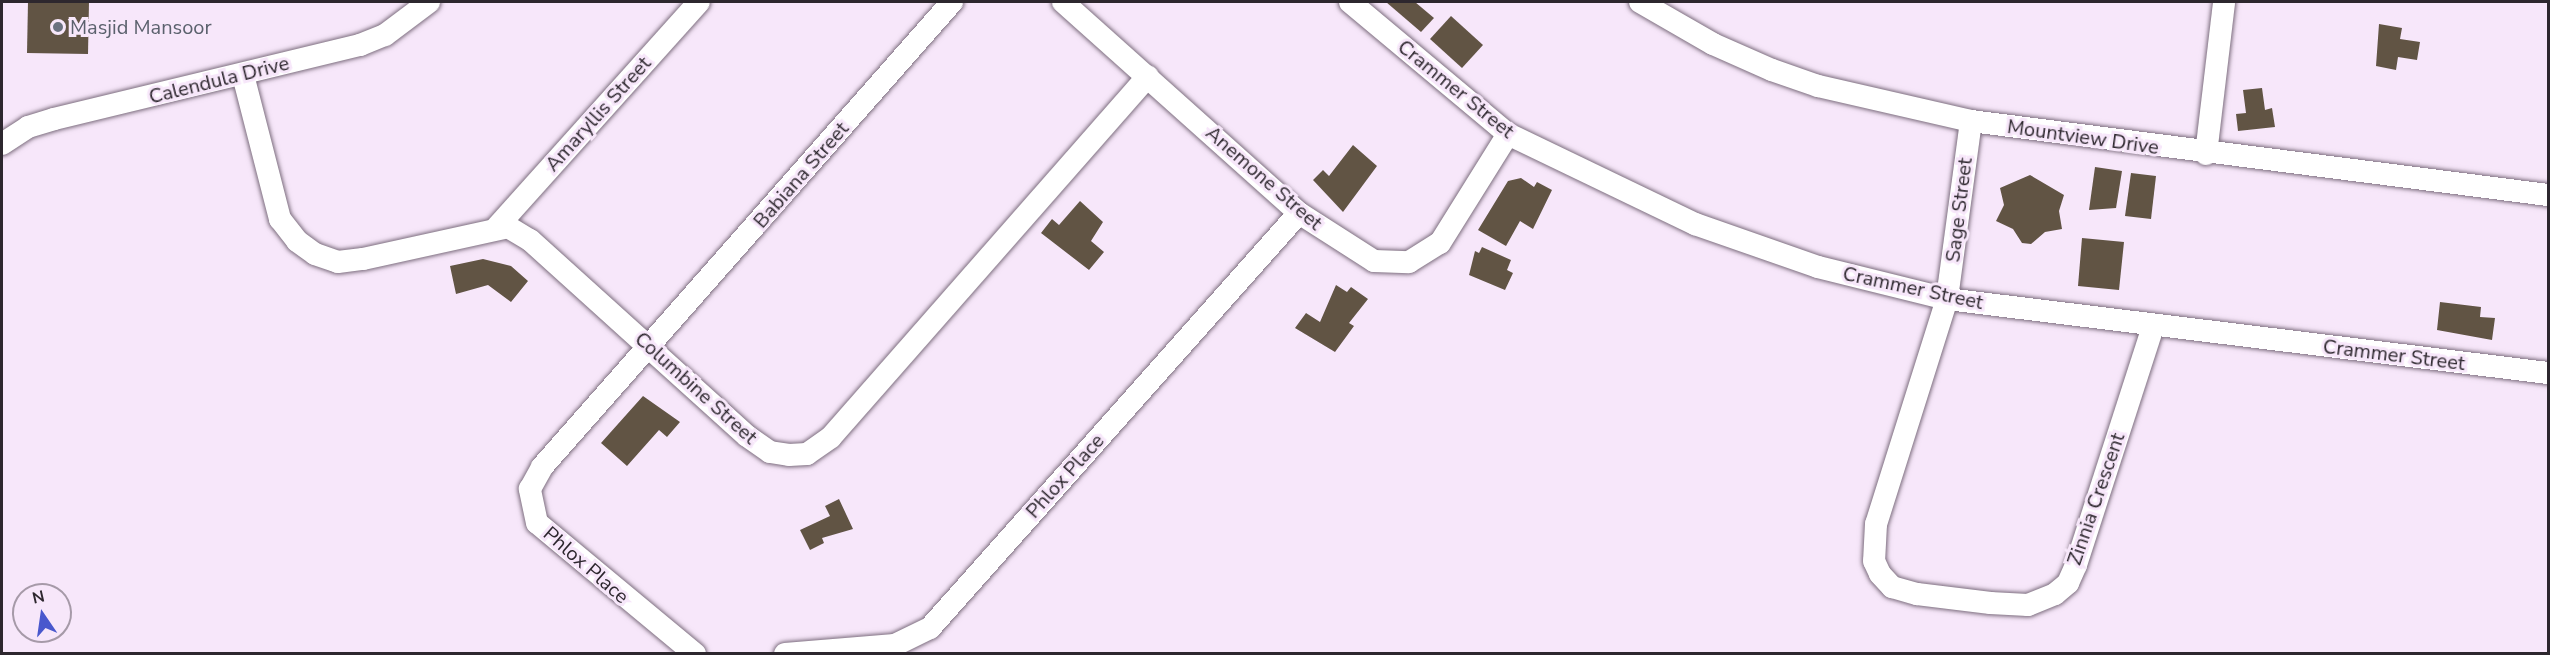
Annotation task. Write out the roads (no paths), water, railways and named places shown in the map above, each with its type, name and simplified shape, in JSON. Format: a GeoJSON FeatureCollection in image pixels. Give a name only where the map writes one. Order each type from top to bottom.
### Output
{"type":"FeatureCollection","features":[{"type":"Feature","properties":{"kind":"street","name":"Calendula Drive"},"geometry":{"type":"LineString","coordinates":[[3,139],[54,120],[243,75],[385,35],[429,2]]}},
{"type":"Feature","properties":{"kind":"street","name":"Amaryllis Street"},"geometry":{"type":"LineString","coordinates":[[497,227],[699,2]]}},
{"type":"Feature","properties":{"kind":"street","name":"Babiana Street"},"geometry":{"type":"LineString","coordinates":[[650,348],[952,2]]}},
{"type":"Feature","properties":{"kind":"street","name":"Anemone Street"},"geometry":{"type":"LineString","coordinates":[[1063,2],[1299,213],[1374,261],[1396,265],[1417,259],[1440,243],[1508,134]]}},
{"type":"Feature","properties":{"kind":"street","name":"Crammer Street"},"geometry":{"type":"LineString","coordinates":[[1350,2],[1508,134],[1695,224],[1818,267],[1947,299],[2152,327],[2548,374]]}},
{"type":"Feature","properties":{"kind":"street","name":"Mountview Drive"},"geometry":{"type":"LineString","coordinates":[[1640,2],[1713,44],[1772,70],[1818,86],[1971,121],[2206,154],[2548,195]]}},
{"type":"Feature","properties":{"kind":"street"},"geometry":{"type":"LineString","coordinates":[[2206,154],[2224,2]]}},
{"type":"Feature","properties":{"kind":"street"},"geometry":{"type":"LineString","coordinates":[[243,75],[280,219],[297,241],[315,254],[338,262],[363,259],[497,227]]}},
{"type":"Feature","properties":{"kind":"street","name":"Columbine Street"},"geometry":{"type":"LineString","coordinates":[[497,227],[508,227],[530,240],[762,447],[789,455],[807,454],[831,437],[1148,76]]}},
{"type":"Feature","properties":{"kind":"street","name":"Sage Street"},"geometry":{"type":"LineString","coordinates":[[1947,299],[1971,121]]}},
{"type":"Feature","properties":{"kind":"street","name":"Phlox Place"},"geometry":{"type":"LineString","coordinates":[[785,654],[895,645],[930,628],[1299,213]]}},
{"type":"Feature","properties":{"kind":"street","name":"Zinnia Crescent"},"geometry":{"type":"LineString","coordinates":[[1947,299],[1876,524],[1873,548],[1880,574],[1892,587],[1917,594],[2028,605],[2044,602],[2067,583],[2152,327]]}},
{"type":"Feature","properties":{"kind":"street","name":"Phlox Place"},"geometry":{"type":"LineString","coordinates":[[650,348],[542,467],[530,489],[532,507],[537,523],[560,545],[695,654]]}},
{"type":"Feature","properties":{"kind":"place","name":"Masjid Mansoor"},"geometry":{"type":"Point","coordinates":[58,27]}}]}
